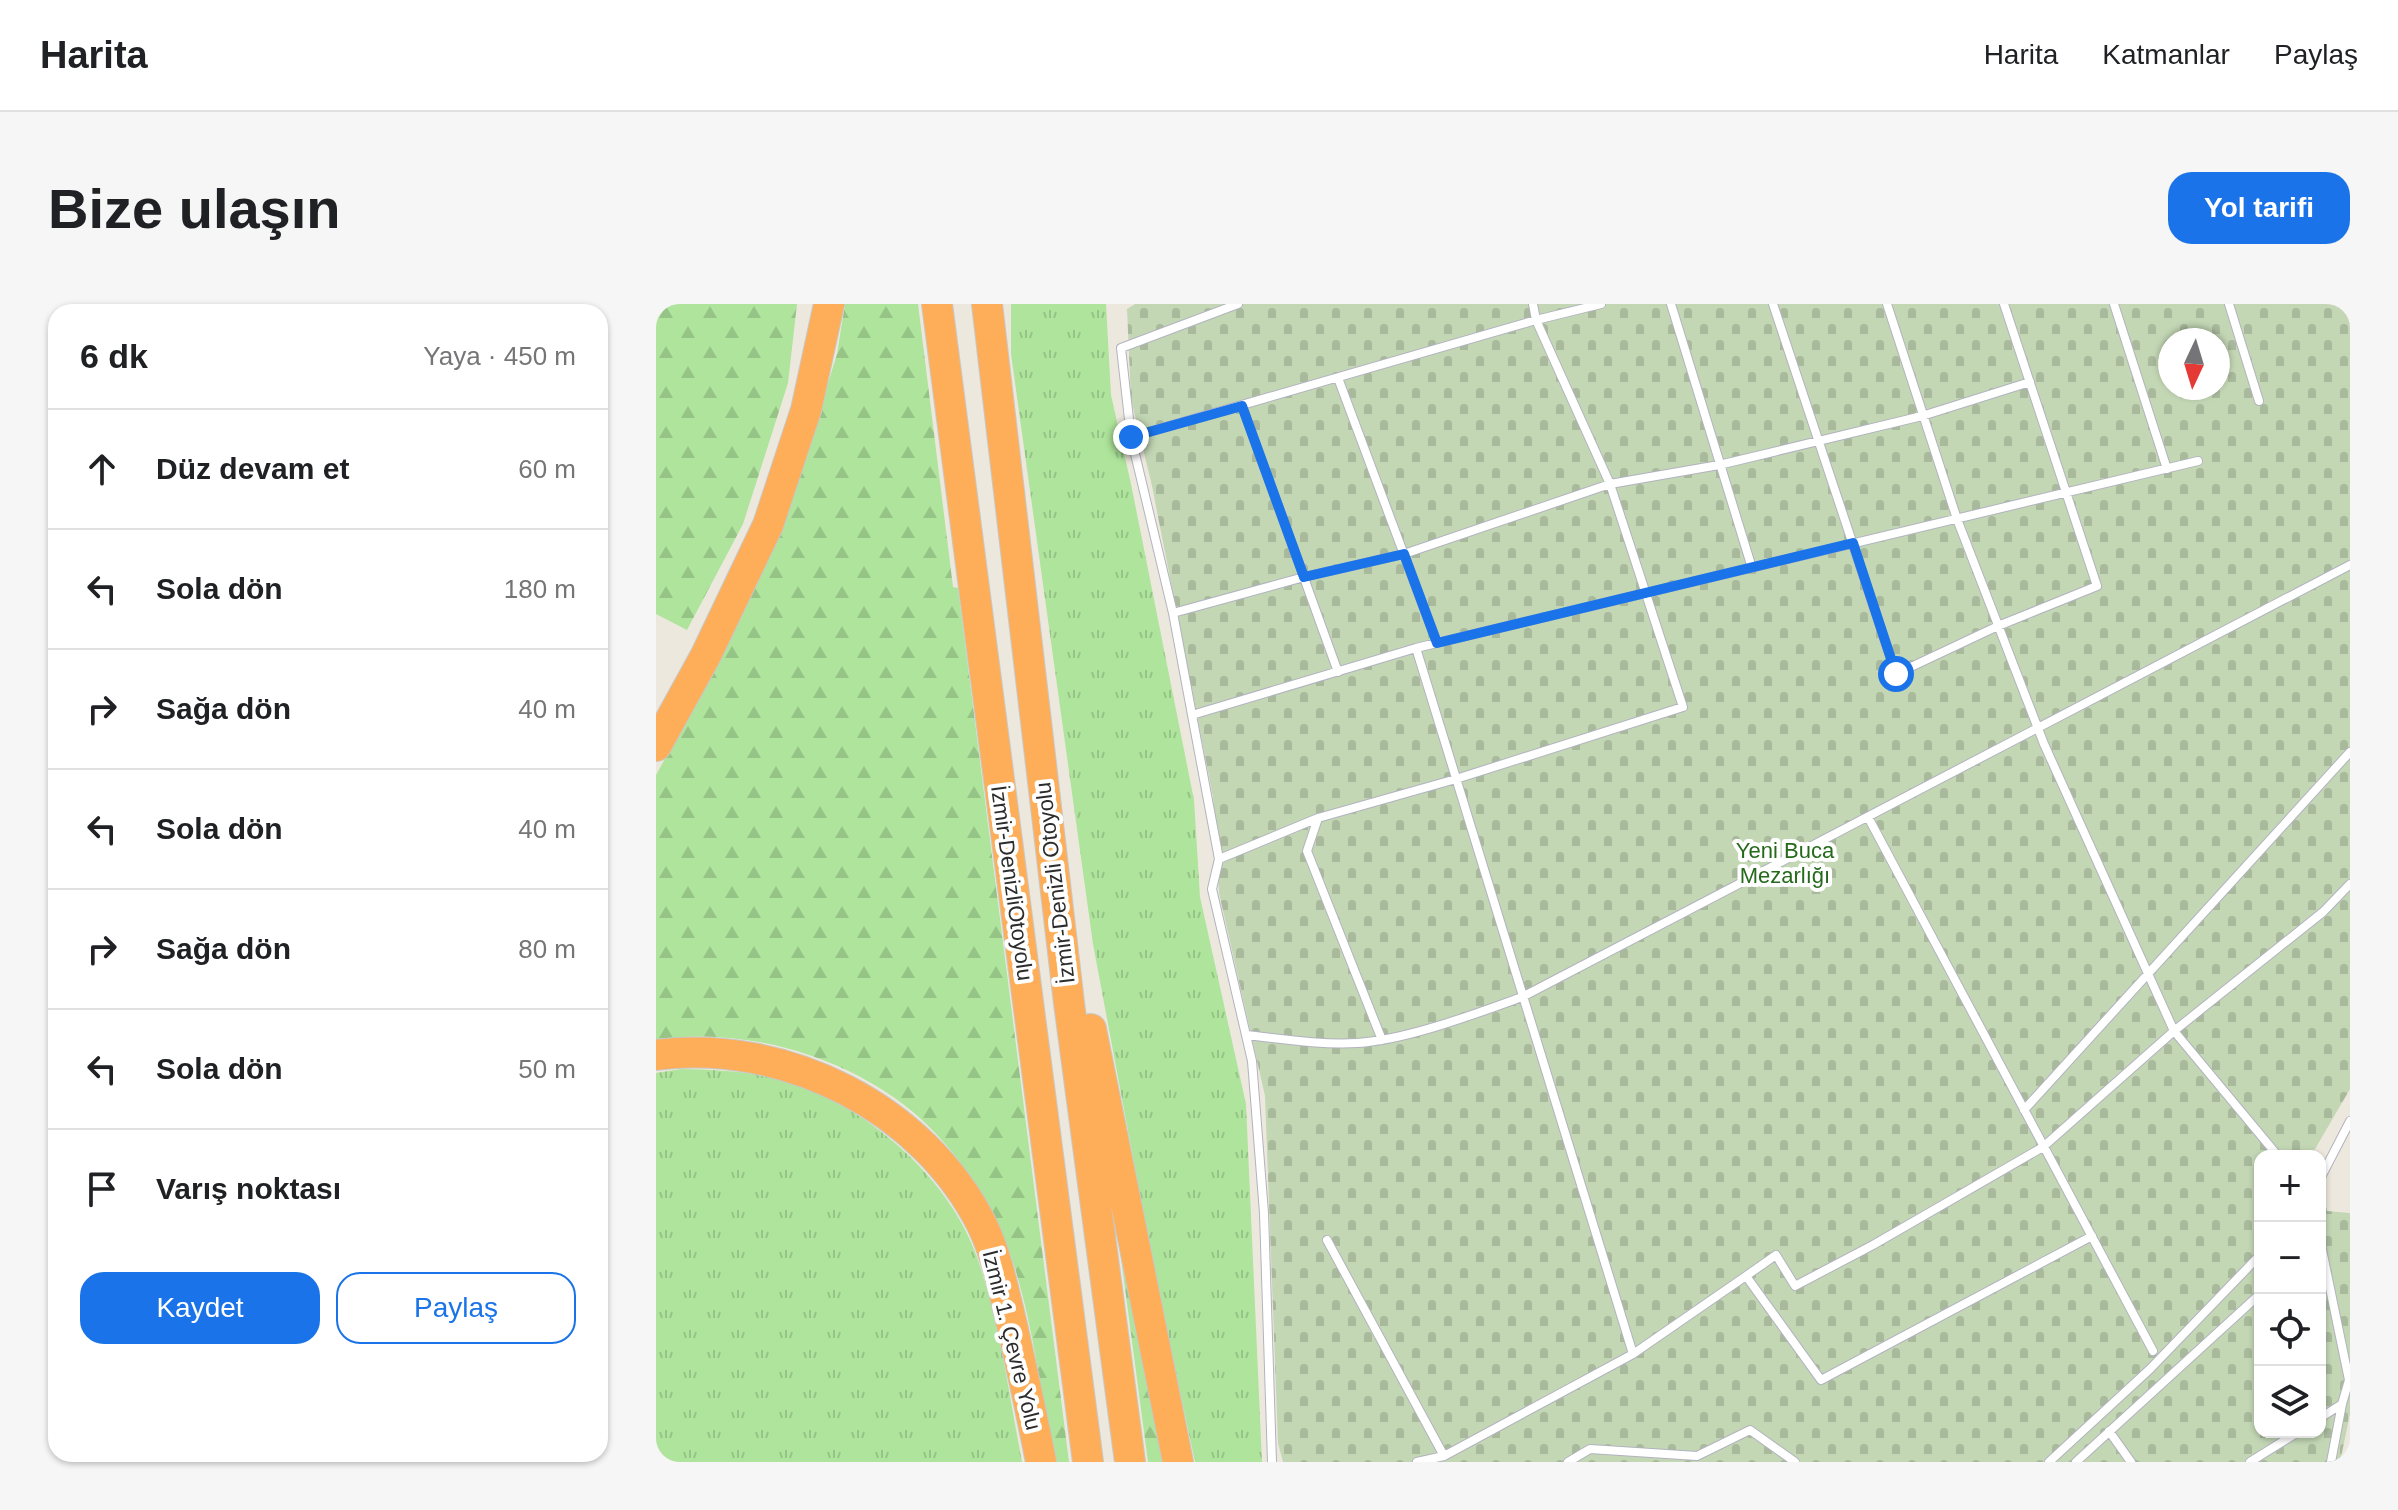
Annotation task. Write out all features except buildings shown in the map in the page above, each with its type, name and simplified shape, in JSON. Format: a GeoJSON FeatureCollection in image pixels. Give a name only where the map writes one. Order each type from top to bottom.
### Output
{"type":"FeatureCollection","features":[{"type":"Feature","properties":{"kind":"highway"},"geometry":{"type":"LineString","coordinates":[[656,746],[713,642],[768,525],[806,410],[829,304]]}},
{"type":"Feature","properties":{"kind":"highway","name":"İzmir-DenizliOtoyolu"},"geometry":{"type":"LineString","coordinates":[[937,304],[1088,1462]]}},
{"type":"Feature","properties":{"kind":"highway","name":"İzmir-Denizli Otoyolu"},"geometry":{"type":"LineString","coordinates":[[987,304],[1091,1176],[1130,1462]]}},
{"type":"Feature","properties":{"kind":"highway"},"geometry":{"type":"LineString","coordinates":[[1044,794],[1075,913],[1086,1004],[1178,1462]]}},
{"type":"Feature","properties":{"kind":"highway","name":"İzmir 1. Çevre Yolu"},"geometry":{"type":"LineString","coordinates":[[656,1055],[723,1052],[766,1059],[811,1073],[843,1089],[910,1132],[949,1174],[982,1225],[1006,1300],[1041,1462]]}},
{"type":"Feature","properties":{"kind":"lane"},"geometry":{"type":"LineString","coordinates":[[1238,304],[1121,348],[1131,437],[1173,613],[1219,859],[1212,889],[1252,1061],[1264,1213],[1272,1462]]}},
{"type":"Feature","properties":{"kind":"lane"},"geometry":{"type":"LineString","coordinates":[[1219,859],[1318,818],[1456,779],[1683,707],[1610,484],[1536,320],[1533,304]]}},
{"type":"Feature","properties":{"kind":"lane"},"geometry":{"type":"LineString","coordinates":[[1131,437],[1601,304]]}},
{"type":"Feature","properties":{"kind":"lane"},"geometry":{"type":"LineString","coordinates":[[1671,304],[1752,568]]}},
{"type":"Feature","properties":{"kind":"lane"},"geometry":{"type":"LineString","coordinates":[[1773,304],[1896,674],[1998,626],[2097,586],[2004,304]]}},
{"type":"Feature","properties":{"kind":"lane"},"geometry":{"type":"LineString","coordinates":[[1887,304],[1957,519],[2038,728],[2174,1031],[2273,1150]]}},
{"type":"Feature","properties":{"kind":"lane"},"geometry":{"type":"LineString","coordinates":[[2114,304],[2167,469]]}},
{"type":"Feature","properties":{"kind":"lane"},"geometry":{"type":"LineString","coordinates":[[2229,304],[2259,401]]}},
{"type":"Feature","properties":{"kind":"lane"},"geometry":{"type":"LineString","coordinates":[[1338,378],[1437,643]]}},
{"type":"Feature","properties":{"kind":"lane"},"geometry":{"type":"LineString","coordinates":[[1173,613],[1304,577],[1404,554],[1610,484],[1719,465],[1922,416],[2030,382]]}},
{"type":"Feature","properties":{"kind":"lane"},"geometry":{"type":"LineString","coordinates":[[1242,406],[1338,672]]}},
{"type":"Feature","properties":{"kind":"lane"},"geometry":{"type":"LineString","coordinates":[[1192,715],[1416,648],[2198,461]]}},
{"type":"Feature","properties":{"kind":"lane"},"geometry":{"type":"LineString","coordinates":[[1247,1035],[1322,1044],[1382,1040],[1480,1013],[1522,997],[2350,565]]}},
{"type":"Feature","properties":{"kind":"lane"},"geometry":{"type":"LineString","coordinates":[[1416,648],[1633,1354]]}},
{"type":"Feature","properties":{"kind":"lane"},"geometry":{"type":"LineString","coordinates":[[2024,1110],[2350,752]]}},
{"type":"Feature","properties":{"kind":"lane"},"geometry":{"type":"LineString","coordinates":[[1868,817],[2153,1351]]}},
{"type":"Feature","properties":{"kind":"lane"},"geometry":{"type":"LineString","coordinates":[[1318,818],[1307,851],[1382,1040]]}},
{"type":"Feature","properties":{"kind":"lane"},"geometry":{"type":"LineString","coordinates":[[1417,1462],[1444,1456],[1633,1354],[1776,1255],[1795,1286],[2043,1147],[2174,1031],[2323,912],[2350,884]]}},
{"type":"Feature","properties":{"kind":"lane"},"geometry":{"type":"LineString","coordinates":[[2326,1167],[2350,1121]]}},
{"type":"Feature","properties":{"kind":"lane"},"geometry":{"type":"LineString","coordinates":[[1746,1276],[1821,1380],[2092,1236]]}},
{"type":"Feature","properties":{"kind":"lane"},"geometry":{"type":"LineString","coordinates":[[1327,1240],[1444,1456]]}},
{"type":"Feature","properties":{"kind":"lane"},"geometry":{"type":"LineString","coordinates":[[2049,1462],[2150,1369],[2254,1261]]}},
{"type":"Feature","properties":{"kind":"lane"},"geometry":{"type":"LineString","coordinates":[[2326,1269],[2349,1380],[2331,1462]]}},
{"type":"Feature","properties":{"kind":"lane"},"geometry":{"type":"LineString","coordinates":[[2076,1462],[2254,1299]]}},
{"type":"Feature","properties":{"kind":"lane"},"geometry":{"type":"LineString","coordinates":[[2326,1414],[2342,1404]]}},
{"type":"Feature","properties":{"kind":"lane"},"geometry":{"type":"LineString","coordinates":[[1568,1462],[1590,1449],[1695,1459],[1750,1430],[1795,1462]]}},
{"type":"Feature","properties":{"kind":"lane"},"geometry":{"type":"LineString","coordinates":[[2109,1431],[2131,1462]]}},
{"type":"Feature","properties":{"kind":"lane"},"geometry":{"type":"LineString","coordinates":[[2250,1462],[2288,1438]]}},
{"type":"Feature","properties":{"kind":"green space"},"geometry":{"type":"Polygon","coordinates":[[[656,304],[797,304],[788,383],[743,524],[687,630],[656,614],[656,304]]]}},
{"type":"Feature","properties":{"kind":"green space"},"geometry":{"type":"Polygon","coordinates":[[[845,304],[918,304],[953,587],[958,588],[1069,1462],[1054,1462],[1029,1322],[1006,1243],[970,1176],[934,1132],[894,1097],[864,1079],[797,1051],[726,1037],[656,1040],[656,775],[730,641],[774,548],[837,354],[845,304]]]}},
{"type":"Feature","properties":{"kind":"green space"},"geometry":{"type":"Polygon","coordinates":[[[1011,304],[1106,304],[1111,395],[1194,800],[1200,897],[1246,1104],[1262,1462],[1195,1462],[1155,1275],[1093,944],[1011,354],[1011,304]]]}},
{"type":"Feature","properties":{"kind":"green space","name":"Yeni Buca Mezarlığı"},"geometry":{"type":"Polygon","coordinates":[[[1135,304],[2350,304],[2350,1089],[2314,1150],[2254,1150],[2254,1438],[2326,1438],[2326,1207],[2327,1211],[2350,1213],[2350,1414],[2340,1462],[1283,1462],[1278,1443],[1265,1096],[1219,893],[1213,797],[1152,486],[1131,399],[1127,309],[1135,304]]]}},
{"type":"Feature","properties":{"kind":"green space"},"geometry":{"type":"Polygon","coordinates":[[[681,1069],[767,1076],[824,1096],[880,1131],[906,1152],[929,1177],[966,1231],[986,1284],[1022,1462],[656,1462],[656,1073],[681,1069]]]}},
{"type":"Feature","properties":{"kind":"green space"},"geometry":{"type":"Polygon","coordinates":[[[1117,1228],[1163,1462],[1148,1462],[1117,1228]]]}},
{"type":"Feature","properties":{"kind":"route"},"geometry":{"type":"LineString","coordinates":[[1131,437],[1242,406],[1304,577],[1404,554],[1437,643],[1853,543],[1896,674]]}}]}
